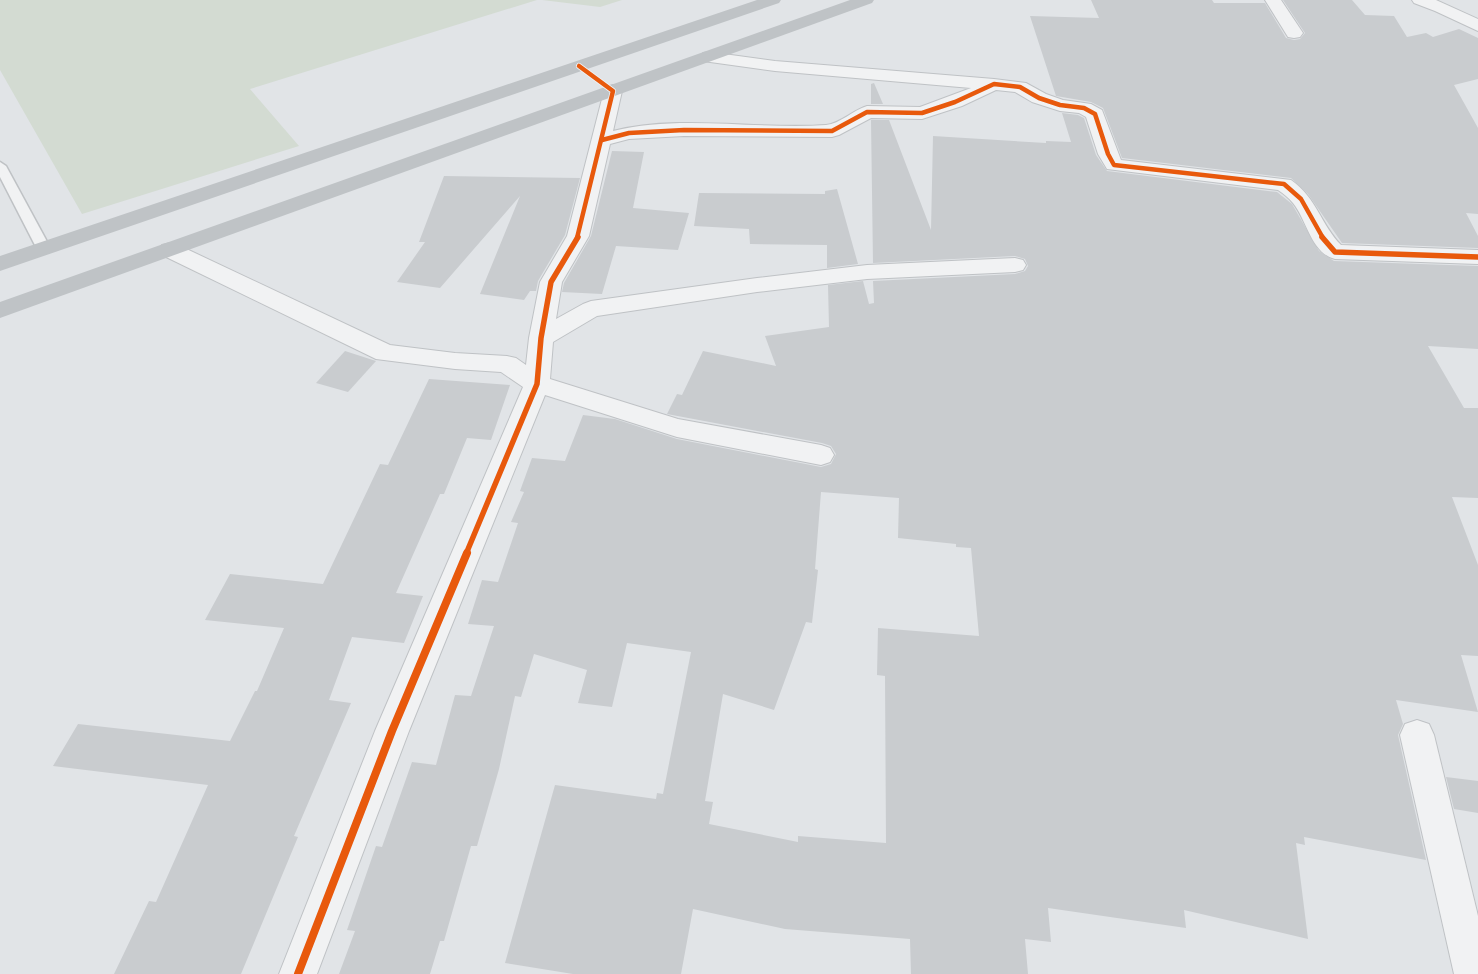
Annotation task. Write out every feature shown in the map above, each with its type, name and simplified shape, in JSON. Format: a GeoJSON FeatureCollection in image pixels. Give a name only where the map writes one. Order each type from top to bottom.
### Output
{"type":"FeatureCollection","features":[{"type":"Feature","properties":{"kind":"street"},"geometry":{"type":"LineString","coordinates":[[0,310],[55,267],[579,66],[773,0]]}},
{"type":"Feature","properties":{"kind":"street"},"geometry":{"type":"LineString","coordinates":[[0,264],[55,267],[170,250],[866,0]]}},
{"type":"Feature","properties":{"kind":"street"},"geometry":{"type":"LineString","coordinates":[[1273,0],[1294,33]]}},
{"type":"Feature","properties":{"kind":"street"},"geometry":{"type":"LineString","coordinates":[[1420,0],[1441,7],[1478,26]]}},
{"type":"Feature","properties":{"kind":"street"},"geometry":{"type":"LineString","coordinates":[[708,57],[775,66],[1020,87],[1039,98],[1060,105],[1084,108],[1095,114],[1108,154],[1114,166],[1284,184],[1296,191],[1306,204],[1325,244],[1335,252],[1478,258]]}},
{"type":"Feature","properties":{"kind":"street"},"geometry":{"type":"LineString","coordinates":[[579,66],[613,91]]}},
{"type":"Feature","properties":{"kind":"street"},"geometry":{"type":"LineString","coordinates":[[602,140],[629,133],[684,130],[832,131],[867,112],[922,113],[955,102],[994,84]]}},
{"type":"Feature","properties":{"kind":"street"},"geometry":{"type":"LineString","coordinates":[[298,974],[392,731],[536,384],[551,282],[578,236],[613,91]]}},
{"type":"Feature","properties":{"kind":"street"},"geometry":{"type":"LineString","coordinates":[[170,250],[384,353],[455,361],[507,364],[536,384],[677,428],[821,455]]}},
{"type":"Feature","properties":{"kind":"street"},"geometry":{"type":"LineString","coordinates":[[542,338],[591,309],[757,285],[867,272],[1015,265]]}},
{"type":"Feature","properties":{"kind":"street"},"geometry":{"type":"LineString","coordinates":[[1417,735],[1473,974]]}},
{"type":"Feature","properties":{"kind":"lane"},"geometry":{"type":"LineString","coordinates":[[0,166],[55,267]]}},
{"type":"Feature","properties":{"kind":"shaded area"},"geometry":{"type":"Polygon","coordinates":[[[0,0],[537,0],[250,89],[299,146],[82,214],[0,70],[0,0]]]}},
{"type":"Feature","properties":{"kind":"shaded area"},"geometry":{"type":"Polygon","coordinates":[[[542,0],[622,0],[600,7],[542,0]]]}},
{"type":"Feature","properties":{"kind":"building"},"geometry":{"type":"Polygon","coordinates":[[[1091,0],[1212,0],[1214,3],[1265,3],[1286,38],[1294,40],[1300,39],[1305,33],[1283,0],[1352,0],[1365,15],[1394,16],[1407,37],[1426,33],[1433,37],[1459,29],[1478,38],[1478,79],[1454,85],[1478,128],[1478,214],[1466,213],[1478,236],[1478,248],[1342,243],[1308,194],[1291,178],[1122,158],[1103,108],[1091,102],[1056,96],[1030,16],[1099,18],[1091,0]]]}},
{"type":"Feature","properties":{"kind":"building"},"geometry":{"type":"Polygon","coordinates":[[[874,83],[883,104],[871,104],[871,84],[874,83]]]}},
{"type":"Feature","properties":{"kind":"building"},"geometry":{"type":"Polygon","coordinates":[[[1062,113],[1078,115],[1084,118],[1096,155],[1107,171],[1277,192],[1292,204],[1319,251],[1334,261],[1478,266],[1478,349],[1428,346],[1464,408],[1478,408],[1478,498],[1452,497],[1478,565],[1478,656],[1461,655],[1478,712],[1396,700],[1403,724],[1398,735],[1426,860],[1304,837],[1305,845],[1296,843],[1308,939],[1184,910],[1186,928],[1048,908],[1051,942],[1025,939],[1028,974],[911,974],[910,939],[785,929],[693,909],[681,974],[573,974],[505,963],[555,785],[656,799],[657,793],[663,794],[691,652],[627,643],[612,707],[578,703],[587,670],[534,654],[521,697],[515,696],[499,769],[477,846],[471,846],[444,941],[440,941],[430,974],[339,974],[355,931],[347,930],[376,846],[382,847],[412,762],[436,765],[455,695],[471,696],[494,626],[468,624],[482,580],[498,582],[518,523],[511,522],[524,492],[520,491],[532,458],[565,461],[583,415],[615,419],[677,439],[821,467],[831,464],[836,454],[831,446],[822,443],[667,414],[677,394],[682,395],[703,351],[776,366],[765,336],[829,327],[828,285],[863,281],[869,304],[874,303],[873,281],[1015,274],[1025,271],[1028,266],[1025,259],[1015,256],[873,263],[871,120],[889,120],[931,230],[933,136],[1046,143],[1046,141],[1071,142],[1062,113]],[[821,492],[815,569],[818,570],[812,623],[806,622],[774,710],[723,694],[705,801],[713,802],[709,824],[798,842],[798,836],[886,843],[885,676],[877,675],[878,628],[979,636],[971,548],[956,547],[956,544],[898,538],[899,498],[821,492]]]}},
{"type":"Feature","properties":{"kind":"building"},"geometry":{"type":"Polygon","coordinates":[[[612,151],[644,152],[633,208],[689,213],[678,250],[616,246],[602,294],[562,292],[564,283],[591,236],[612,151]]]}},
{"type":"Feature","properties":{"kind":"building"},"geometry":{"type":"Polygon","coordinates":[[[444,176],[580,178],[565,235],[538,281],[536,291],[530,291],[524,300],[480,294],[520,196],[440,288],[397,282],[425,242],[419,242],[444,176]]]}},
{"type":"Feature","properties":{"kind":"building"},"geometry":{"type":"Polygon","coordinates":[[[837,189],[858,264],[827,268],[827,245],[750,244],[749,229],[694,226],[699,193],[825,194],[825,191],[837,189]]]}},
{"type":"Feature","properties":{"kind":"building"},"geometry":{"type":"Polygon","coordinates":[[[345,351],[376,361],[348,392],[316,383],[345,351]]]}},
{"type":"Feature","properties":{"kind":"building"},"geometry":{"type":"Polygon","coordinates":[[[429,379],[510,385],[491,440],[467,438],[444,494],[440,494],[396,593],[423,596],[404,643],[352,637],[329,700],[351,703],[294,836],[298,837],[241,974],[114,974],[149,901],[156,902],[208,785],[53,766],[78,724],[230,741],[255,691],[257,691],[284,628],[205,620],[230,574],[323,584],[380,464],[388,465],[429,379]]]}},
{"type":"Feature","properties":{"kind":"building"},"geometry":{"type":"Polygon","coordinates":[[[1446,777],[1478,781],[1478,813],[1454,809],[1446,777]]]}},
{"type":"Feature","properties":{"kind":"cycle path"},"geometry":{"type":"LineString","coordinates":[[298,974],[392,731],[537,384],[541,338],[551,282],[578,236],[613,91],[579,66]]}},
{"type":"Feature","properties":{"kind":"cycle path"},"geometry":{"type":"LineString","coordinates":[[602,140],[629,133],[684,130],[832,131],[867,112],[922,113],[955,102],[994,84],[1020,87],[1039,98],[1060,105],[1084,108],[1095,114],[1108,154],[1114,165],[1284,184],[1301,199],[1321,235],[1335,252],[1478,257]]}}]}
